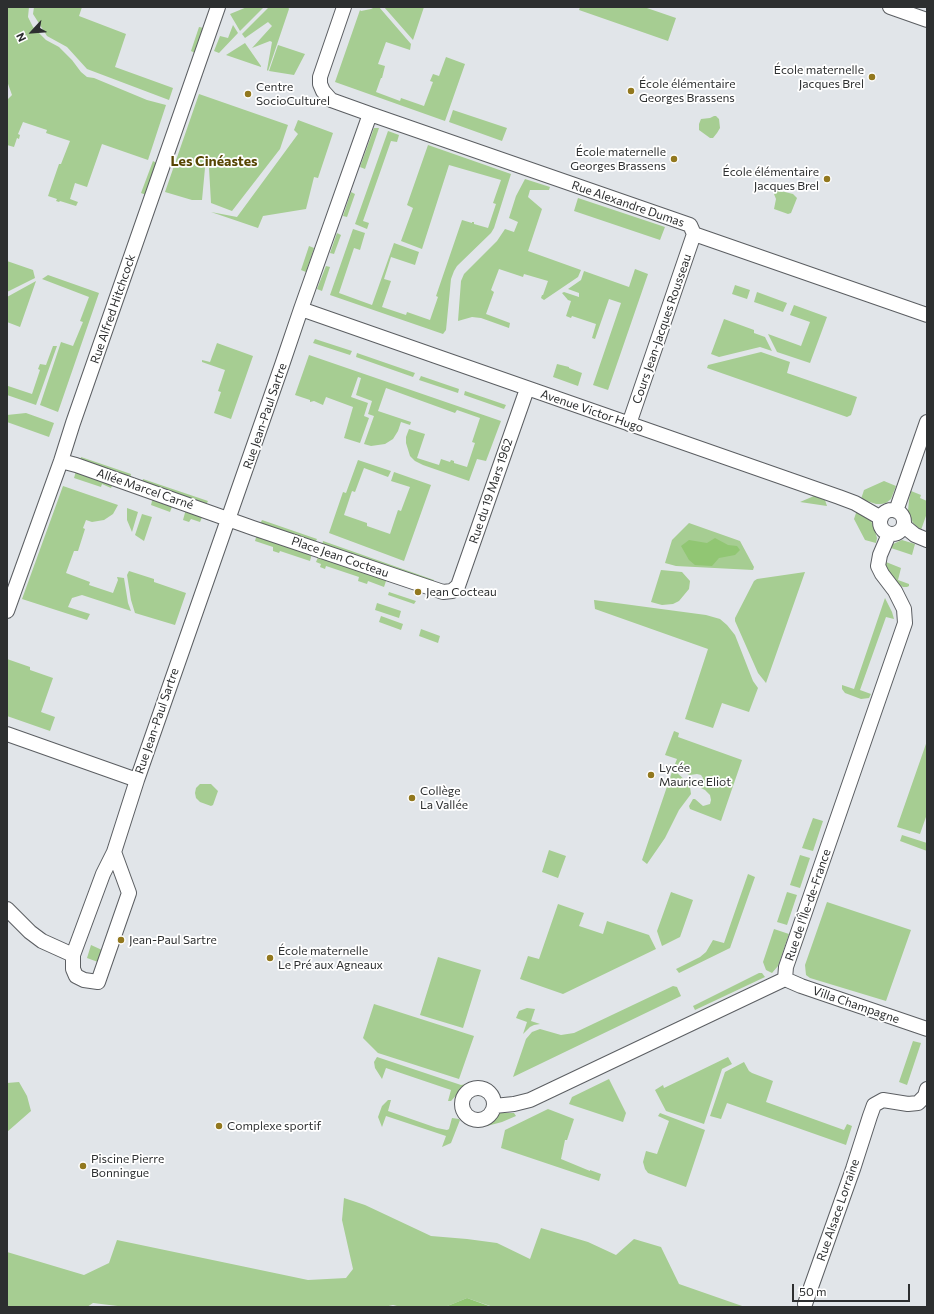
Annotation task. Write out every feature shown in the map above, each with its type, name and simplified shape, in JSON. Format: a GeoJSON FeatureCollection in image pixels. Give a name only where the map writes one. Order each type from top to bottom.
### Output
{"type":"FeatureCollection","features":[{"type":"Feature","properties":{"kind":"street","name":"Rue Alfred Hitchcock"},"geometry":{"type":"LineString","coordinates":[[7,611],[218,7]]}},
{"type":"Feature","properties":{"kind":"street"},"geometry":{"type":"LineString","coordinates":[[344,7],[320,77],[320,84],[323,91],[331,100],[370,114]]}},
{"type":"Feature","properties":{"kind":"street"},"geometry":{"type":"LineString","coordinates":[[890,7],[927,20]]}},
{"type":"Feature","properties":{"kind":"street","name":"Rue Alexandre Dumas"},"geometry":{"type":"LineString","coordinates":[[370,114],[690,225],[694,234],[927,315]]}},
{"type":"Feature","properties":{"kind":"street","name":"Rue Jean-Paul Sartre"},"geometry":{"type":"LineString","coordinates":[[114,852],[129,893],[98,982],[84,980],[76,976],[73,969],[73,955],[103,874],[114,852],[137,780],[370,114]]}},
{"type":"Feature","properties":{"kind":"street","name":"Cours Jean-Jacques Rousseau"},"geometry":{"type":"LineString","coordinates":[[629,424],[694,234]]}},
{"type":"Feature","properties":{"kind":"street","name":"Avenue Victor Hugo"},"geometry":{"type":"LineString","coordinates":[[301,309],[855,503],[881,518]]}},
{"type":"Feature","properties":{"kind":"street","name":"Rue du 19 Mars 1962"},"geometry":{"type":"LineString","coordinates":[[452,591],[458,586],[518,416],[526,389]]}},
{"type":"Feature","properties":{"kind":"street"},"geometry":{"type":"LineString","coordinates":[[896,511],[927,422]]}},
{"type":"Feature","properties":{"kind":"street","name":"Allée Marcel Carné"},"geometry":{"type":"LineString","coordinates":[[60,461],[76,465],[228,518]]}},
{"type":"Feature","properties":{"kind":"street"},"geometry":{"type":"LineString","coordinates":[[889,510],[896,511],[900,512],[904,519],[904,526],[902,530],[896,534],[889,534],[882,530],[880,522],[881,518],[885,512],[889,510]]}},
{"type":"Feature","properties":{"kind":"street","name":"Place Jean Cocteau"},"geometry":{"type":"LineString","coordinates":[[228,518],[443,592],[452,591]]}},
{"type":"Feature","properties":{"kind":"street"},"geometry":{"type":"LineString","coordinates":[[904,526],[915,535],[927,540]]}},
{"type":"Feature","properties":{"kind":"street","name":"Rue de l'Île-de-France"},"geometry":{"type":"LineString","coordinates":[[785,979],[786,967],[905,623],[904,609],[895,591],[878,566],[880,555],[889,534]]}},
{"type":"Feature","properties":{"kind":"street"},"geometry":{"type":"LineString","coordinates":[[7,734],[137,780]]}},
{"type":"Feature","properties":{"kind":"street"},"geometry":{"type":"LineString","coordinates":[[7,909],[30,932],[42,941],[73,955]]}},
{"type":"Feature","properties":{"kind":"street"},"geometry":{"type":"LineString","coordinates":[[494,1106],[514,1104],[530,1100],[785,979]]}},
{"type":"Feature","properties":{"kind":"street","name":"Villa Champagne"},"geometry":{"type":"LineString","coordinates":[[785,979],[801,986],[927,1029]]}},
{"type":"Feature","properties":{"kind":"street","name":"Rue Alsace Lorraine"},"geometry":{"type":"LineString","coordinates":[[805,1304],[874,1105],[883,1100],[908,1104],[918,1103],[925,1096],[927,1089]]}},
{"type":"Feature","properties":{"kind":"green space"},"geometry":{"type":"Polygon","coordinates":[[[7,7],[29,7],[28,17],[33,27],[46,40],[59,47],[87,77],[94,78],[147,100],[166,105],[148,160],[102,144],[87,187],[75,183],[70,199],[78,202],[76,206],[56,201],[57,199],[48,196],[59,164],[61,164],[70,141],[46,133],[47,130],[23,122],[18,134],[20,135],[19,139],[17,138],[14,147],[7,145],[7,100],[12,95],[7,81],[7,7]]]}},
{"type":"Feature","properties":{"kind":"green space"},"geometry":{"type":"Polygon","coordinates":[[[34,7],[82,7],[79,16],[126,34],[115,67],[173,88],[169,100],[87,69],[67,47],[47,36],[33,14],[34,7]]]}},
{"type":"Feature","properties":{"kind":"green space"},"geometry":{"type":"Polygon","coordinates":[[[247,7],[264,7],[240,31],[230,14],[247,7]]]}},
{"type":"Feature","properties":{"kind":"green space"},"geometry":{"type":"Polygon","coordinates":[[[269,7],[288,7],[289,9],[268,71],[272,42],[270,41],[252,48],[272,26],[268,22],[245,38],[242,34],[269,7]]]}},
{"type":"Feature","properties":{"kind":"green space"},"geometry":{"type":"Polygon","coordinates":[[[379,7],[411,44],[410,50],[386,42],[378,64],[385,66],[376,92],[400,101],[401,98],[424,106],[433,82],[430,81],[433,74],[439,76],[446,57],[465,64],[445,121],[335,82],[360,10],[379,7]]]}},
{"type":"Feature","properties":{"kind":"green space"},"geometry":{"type":"Polygon","coordinates":[[[384,7],[424,7],[413,40],[384,7]]]}},
{"type":"Feature","properties":{"kind":"green space"},"geometry":{"type":"Polygon","coordinates":[[[580,7],[644,7],[676,18],[668,41],[579,10],[580,7]]]}},
{"type":"Feature","properties":{"kind":"green space"},"geometry":{"type":"Polygon","coordinates":[[[233,25],[238,33],[219,53],[214,51],[220,36],[228,38],[233,25]]]}},
{"type":"Feature","properties":{"kind":"green space"},"geometry":{"type":"Polygon","coordinates":[[[199,27],[204,28],[195,53],[191,51],[199,27]]]}},
{"type":"Feature","properties":{"kind":"green space"},"geometry":{"type":"Polygon","coordinates":[[[245,43],[261,66],[261,67],[226,55],[245,43]]]}},
{"type":"Feature","properties":{"kind":"green space"},"geometry":{"type":"Polygon","coordinates":[[[278,45],[305,54],[294,75],[269,71],[278,45]]]}},
{"type":"Feature","properties":{"kind":"green space"},"geometry":{"type":"Polygon","coordinates":[[[199,94],[288,125],[280,149],[232,211],[211,203],[209,168],[205,168],[202,200],[192,200],[165,192],[199,94]]]}},
{"type":"Feature","properties":{"kind":"green space"},"geometry":{"type":"Polygon","coordinates":[[[453,110],[507,128],[502,141],[449,122],[453,110]]]}},
{"type":"Feature","properties":{"kind":"green space"},"geometry":{"type":"Polygon","coordinates":[[[714,116],[719,119],[720,128],[713,138],[710,138],[699,130],[699,124],[701,119],[714,116]]]}},
{"type":"Feature","properties":{"kind":"green space"},"geometry":{"type":"Polygon","coordinates":[[[298,120],[333,133],[318,178],[314,177],[306,209],[263,216],[258,228],[211,212],[237,217],[298,134],[294,130],[298,120]]]}},
{"type":"Feature","properties":{"kind":"green space"},"geometry":{"type":"Polygon","coordinates":[[[374,128],[379,128],[365,169],[360,167],[374,128]]]}},
{"type":"Feature","properties":{"kind":"green space"},"geometry":{"type":"Polygon","coordinates":[[[388,131],[399,135],[397,142],[391,141],[363,221],[369,223],[367,229],[355,224],[388,131]]]}},
{"type":"Feature","properties":{"kind":"green space"},"geometry":{"type":"Polygon","coordinates":[[[428,145],[511,174],[494,228],[491,233],[457,266],[454,271],[451,279],[446,330],[443,334],[330,295],[353,229],[365,233],[360,250],[354,248],[339,293],[372,305],[394,243],[419,252],[415,265],[391,257],[384,279],[391,281],[382,307],[406,315],[407,312],[430,320],[438,297],[436,296],[462,220],[472,223],[474,222],[474,224],[488,228],[496,204],[493,203],[501,180],[449,165],[422,249],[401,241],[413,208],[407,205],[428,145]]]}},
{"type":"Feature","properties":{"kind":"green space"},"geometry":{"type":"Polygon","coordinates":[[[153,161],[158,164],[146,195],[141,193],[153,161]]]}},
{"type":"Feature","properties":{"kind":"green space"},"geometry":{"type":"Polygon","coordinates":[[[525,179],[550,187],[549,190],[530,190],[528,197],[542,209],[528,251],[581,270],[578,277],[544,300],[541,298],[548,281],[524,274],[523,277],[499,269],[491,290],[494,292],[486,314],[510,323],[509,328],[481,318],[472,317],[458,321],[461,281],[464,274],[497,241],[505,229],[514,232],[518,222],[509,218],[516,196],[525,179]]]}},
{"type":"Feature","properties":{"kind":"green space"},"geometry":{"type":"Polygon","coordinates":[[[777,190],[793,194],[797,198],[791,213],[788,214],[774,209],[776,199],[774,194],[777,190]]]}},
{"type":"Feature","properties":{"kind":"green space"},"geometry":{"type":"Polygon","coordinates":[[[351,192],[355,194],[347,217],[343,216],[351,192]]]}},
{"type":"Feature","properties":{"kind":"green space"},"geometry":{"type":"Polygon","coordinates":[[[578,198],[665,227],[660,240],[574,211],[578,198]]]}},
{"type":"Feature","properties":{"kind":"green space"},"geometry":{"type":"Polygon","coordinates":[[[337,233],[341,235],[334,254],[330,253],[337,233]]]}},
{"type":"Feature","properties":{"kind":"green space"},"geometry":{"type":"Polygon","coordinates":[[[309,246],[314,248],[306,272],[301,270],[309,246]]]}},
{"type":"Feature","properties":{"kind":"green space"},"geometry":{"type":"Polygon","coordinates":[[[7,261],[33,270],[35,278],[7,292],[7,261]]]}},
{"type":"Feature","properties":{"kind":"green space"},"geometry":{"type":"Polygon","coordinates":[[[326,266],[330,267],[322,291],[317,289],[326,266]]]}},
{"type":"Feature","properties":{"kind":"green space"},"geometry":{"type":"Polygon","coordinates":[[[635,269],[648,274],[608,390],[593,385],[621,303],[609,299],[595,339],[592,338],[596,324],[572,316],[571,318],[566,316],[571,301],[568,300],[562,293],[564,292],[579,297],[579,293],[568,289],[581,280],[584,271],[629,287],[635,269]]]}},
{"type":"Feature","properties":{"kind":"green space"},"geometry":{"type":"Polygon","coordinates":[[[48,275],[99,293],[58,412],[40,405],[61,342],[73,346],[83,322],[80,321],[89,297],[42,279],[48,275]]]}},
{"type":"Feature","properties":{"kind":"green space"},"geometry":{"type":"Polygon","coordinates":[[[36,281],[20,327],[7,322],[7,297],[36,281]]]}},
{"type":"Feature","properties":{"kind":"green space"},"geometry":{"type":"Polygon","coordinates":[[[735,285],[750,290],[747,299],[732,294],[735,285]]]}},
{"type":"Feature","properties":{"kind":"green space"},"geometry":{"type":"Polygon","coordinates":[[[757,292],[787,303],[783,312],[754,302],[757,292]]]}},
{"type":"Feature","properties":{"kind":"green space"},"geometry":{"type":"Polygon","coordinates":[[[794,305],[827,317],[810,363],[777,352],[768,334],[801,346],[810,322],[790,315],[794,305]]]}},
{"type":"Feature","properties":{"kind":"green space"},"geometry":{"type":"Polygon","coordinates":[[[724,319],[754,330],[754,333],[765,337],[772,351],[760,347],[719,357],[711,354],[724,319]]]}},
{"type":"Feature","properties":{"kind":"green space"},"geometry":{"type":"Polygon","coordinates":[[[315,339],[352,351],[350,355],[313,343],[315,339]]]}},
{"type":"Feature","properties":{"kind":"green space"},"geometry":{"type":"Polygon","coordinates":[[[217,343],[253,356],[231,419],[214,413],[221,392],[218,391],[225,370],[202,362],[202,360],[210,362],[217,343]]]}},
{"type":"Feature","properties":{"kind":"green space"},"geometry":{"type":"Polygon","coordinates":[[[53,346],[57,346],[36,405],[7,395],[8,386],[32,394],[40,370],[38,369],[40,364],[46,365],[53,346]]]}},
{"type":"Feature","properties":{"kind":"green space"},"geometry":{"type":"Polygon","coordinates":[[[761,352],[790,362],[787,373],[857,397],[851,415],[847,417],[707,368],[708,365],[761,352]]]}},
{"type":"Feature","properties":{"kind":"green space"},"geometry":{"type":"Polygon","coordinates":[[[357,353],[415,373],[413,377],[356,357],[357,353]]]}},
{"type":"Feature","properties":{"kind":"green space"},"geometry":{"type":"Polygon","coordinates":[[[309,355],[501,421],[486,461],[477,459],[469,481],[415,461],[410,456],[406,443],[406,437],[409,429],[425,434],[417,458],[439,465],[441,459],[450,462],[451,460],[454,461],[454,463],[467,467],[475,443],[472,442],[480,418],[457,410],[455,413],[386,388],[378,411],[411,422],[410,425],[401,422],[393,439],[385,444],[371,446],[364,444],[374,416],[368,414],[372,401],[356,395],[361,378],[358,377],[351,397],[368,403],[364,416],[369,418],[360,443],[344,438],[353,407],[326,397],[323,405],[314,401],[310,402],[310,400],[295,395],[309,355]]]}},
{"type":"Feature","properties":{"kind":"green space"},"geometry":{"type":"Polygon","coordinates":[[[557,364],[569,367],[582,373],[578,386],[553,377],[557,364]]]}},
{"type":"Feature","properties":{"kind":"green space"},"geometry":{"type":"Polygon","coordinates":[[[421,376],[459,389],[458,393],[419,380],[421,376]]]}},
{"type":"Feature","properties":{"kind":"green space"},"geometry":{"type":"Polygon","coordinates":[[[465,391],[506,405],[504,409],[464,395],[465,391]]]}},
{"type":"Feature","properties":{"kind":"green space"},"geometry":{"type":"Polygon","coordinates":[[[26,413],[54,423],[49,437],[7,422],[7,415],[26,413]]]}},
{"type":"Feature","properties":{"kind":"green space"},"geometry":{"type":"Polygon","coordinates":[[[81,457],[131,474],[130,479],[80,461],[81,457]]]}},
{"type":"Feature","properties":{"kind":"green space"},"geometry":{"type":"Polygon","coordinates":[[[358,460],[391,471],[388,477],[364,468],[355,492],[352,491],[344,515],[367,523],[367,526],[390,534],[398,510],[401,511],[410,487],[391,481],[394,472],[431,485],[404,561],[329,533],[343,492],[346,493],[358,460]]]}},
{"type":"Feature","properties":{"kind":"green space"},"geometry":{"type":"Polygon","coordinates":[[[76,471],[113,484],[111,488],[102,484],[101,487],[74,478],[76,471]]]}},
{"type":"Feature","properties":{"kind":"green space"},"geometry":{"type":"Polygon","coordinates":[[[143,479],[208,501],[206,505],[142,483],[143,479]]]}},
{"type":"Feature","properties":{"kind":"green space"},"geometry":{"type":"Polygon","coordinates":[[[884,481],[896,486],[891,499],[886,503],[876,504],[861,499],[864,490],[884,481]]]}},
{"type":"Feature","properties":{"kind":"green space"},"geometry":{"type":"Polygon","coordinates":[[[63,486],[118,505],[113,514],[104,520],[92,522],[86,520],[83,528],[85,529],[78,551],[74,551],[66,573],[90,582],[89,585],[113,593],[118,580],[117,577],[124,578],[128,603],[131,611],[82,595],[72,598],[68,607],[90,614],[87,620],[22,599],[63,486]]]}},
{"type":"Feature","properties":{"kind":"green space"},"geometry":{"type":"Polygon","coordinates":[[[911,491],[921,495],[920,498],[927,501],[927,513],[921,530],[913,523],[908,511],[911,491]]]}},
{"type":"Feature","properties":{"kind":"green space"},"geometry":{"type":"Polygon","coordinates":[[[814,496],[825,500],[827,506],[800,502],[814,496]]]}},
{"type":"Feature","properties":{"kind":"green space"},"geometry":{"type":"Polygon","coordinates":[[[153,497],[173,504],[170,512],[151,505],[153,497]]]}},
{"type":"Feature","properties":{"kind":"green space"},"geometry":{"type":"Polygon","coordinates":[[[127,508],[138,512],[132,532],[127,520],[127,508]]]}},
{"type":"Feature","properties":{"kind":"green space"},"geometry":{"type":"Polygon","coordinates":[[[186,509],[203,515],[200,522],[191,519],[189,522],[183,520],[186,509]]]}},
{"type":"Feature","properties":{"kind":"green space"},"geometry":{"type":"Polygon","coordinates":[[[857,510],[870,518],[877,538],[876,543],[865,540],[854,519],[857,510]]]}},
{"type":"Feature","properties":{"kind":"green space"},"geometry":{"type":"Polygon","coordinates":[[[142,514],[152,517],[144,541],[135,535],[142,514]]]}},
{"type":"Feature","properties":{"kind":"green space"},"geometry":{"type":"Polygon","coordinates":[[[262,520],[317,539],[315,543],[260,524],[262,520]]]}},
{"type":"Feature","properties":{"kind":"green space"},"geometry":{"type":"Polygon","coordinates":[[[689,523],[740,541],[754,567],[753,570],[676,566],[665,563],[672,540],[689,523]]]}},
{"type":"Feature","properties":{"kind":"green space"},"geometry":{"type":"Polygon","coordinates":[[[257,534],[312,553],[310,561],[280,551],[279,553],[273,551],[273,547],[255,541],[257,534]]]}},
{"type":"Feature","properties":{"kind":"green space"},"geometry":{"type":"Polygon","coordinates":[[[715,538],[728,545],[737,546],[740,550],[735,555],[719,558],[712,566],[695,565],[689,560],[681,546],[689,540],[707,543],[715,538]]]}},
{"type":"Feature","properties":{"kind":"green space"},"geometry":{"type":"Polygon","coordinates":[[[902,540],[915,544],[912,555],[891,548],[893,544],[902,540]]]}},
{"type":"Feature","properties":{"kind":"green space"},"geometry":{"type":"Polygon","coordinates":[[[323,541],[434,580],[433,584],[322,545],[323,541]]]}},
{"type":"Feature","properties":{"kind":"green space"},"geometry":{"type":"Polygon","coordinates":[[[319,555],[387,578],[384,587],[368,581],[367,584],[358,581],[359,577],[326,566],[325,569],[320,567],[321,564],[316,562],[319,555]]]}},
{"type":"Feature","properties":{"kind":"green space"},"geometry":{"type":"Polygon","coordinates":[[[886,562],[901,568],[898,580],[909,584],[909,586],[903,587],[897,583],[885,566],[886,562]]]}},
{"type":"Feature","properties":{"kind":"green space"},"geometry":{"type":"Polygon","coordinates":[[[661,570],[682,572],[690,581],[689,589],[679,601],[673,604],[662,605],[651,602],[661,570]]]}},
{"type":"Feature","properties":{"kind":"green space"},"geometry":{"type":"Polygon","coordinates":[[[129,571],[154,579],[154,582],[186,593],[175,625],[135,613],[131,600],[127,575],[129,571]]]}},
{"type":"Feature","properties":{"kind":"green space"},"geometry":{"type":"Polygon","coordinates":[[[805,572],[766,683],[758,673],[735,618],[754,581],[757,579],[805,572]]]}},
{"type":"Feature","properties":{"kind":"green space"},"geometry":{"type":"Polygon","coordinates":[[[389,592],[416,601],[414,604],[388,595],[389,592]]]}},
{"type":"Feature","properties":{"kind":"green space"},"geometry":{"type":"Polygon","coordinates":[[[885,598],[894,619],[886,617],[860,690],[871,694],[869,698],[861,699],[845,693],[842,689],[842,685],[854,689],[885,598]]]}},
{"type":"Feature","properties":{"kind":"green space"},"geometry":{"type":"Polygon","coordinates":[[[594,600],[706,615],[720,619],[735,635],[753,681],[758,688],[749,712],[722,703],[713,728],[685,719],[708,649],[595,609],[594,600]]]}},
{"type":"Feature","properties":{"kind":"green space"},"geometry":{"type":"Polygon","coordinates":[[[377,603],[401,611],[399,618],[375,610],[377,603]]]}},
{"type":"Feature","properties":{"kind":"green space"},"geometry":{"type":"Polygon","coordinates":[[[381,616],[403,624],[401,630],[379,622],[381,616]]]}},
{"type":"Feature","properties":{"kind":"green space"},"geometry":{"type":"Polygon","coordinates":[[[421,629],[440,636],[438,643],[419,636],[421,629]]]}},
{"type":"Feature","properties":{"kind":"green space"},"geometry":{"type":"Polygon","coordinates":[[[7,659],[30,667],[30,670],[53,678],[41,712],[55,717],[50,731],[7,716],[7,659]]]}},
{"type":"Feature","properties":{"kind":"green space"},"geometry":{"type":"Polygon","coordinates":[[[674,731],[679,733],[678,737],[742,760],[721,821],[690,809],[689,806],[693,799],[703,806],[710,804],[710,795],[701,788],[700,784],[703,778],[701,775],[690,775],[685,773],[675,764],[677,759],[665,755],[674,731]]]}},
{"type":"Feature","properties":{"kind":"green space"},"geometry":{"type":"Polygon","coordinates":[[[927,741],[927,814],[920,834],[897,827],[927,741]]]}},
{"type":"Feature","properties":{"kind":"green space"},"geometry":{"type":"Polygon","coordinates":[[[673,769],[687,782],[690,787],[691,794],[679,810],[665,838],[647,864],[642,860],[673,769]]]}},
{"type":"Feature","properties":{"kind":"green space"},"geometry":{"type":"Polygon","coordinates":[[[200,784],[211,784],[218,791],[213,805],[211,806],[200,802],[196,798],[196,788],[200,784]]]}},
{"type":"Feature","properties":{"kind":"green space"},"geometry":{"type":"Polygon","coordinates":[[[813,818],[823,821],[813,851],[802,848],[813,818]]]}},
{"type":"Feature","properties":{"kind":"green space"},"geometry":{"type":"Polygon","coordinates":[[[902,835],[927,843],[927,851],[900,841],[902,835]]]}},
{"type":"Feature","properties":{"kind":"green space"},"geometry":{"type":"Polygon","coordinates":[[[549,850],[566,856],[558,878],[542,872],[549,850]]]}},
{"type":"Feature","properties":{"kind":"green space"},"geometry":{"type":"Polygon","coordinates":[[[800,855],[810,858],[800,888],[790,885],[800,855]]]}},
{"type":"Feature","properties":{"kind":"green space"},"geometry":{"type":"Polygon","coordinates":[[[748,874],[755,877],[730,948],[679,973],[676,969],[700,957],[706,952],[713,940],[724,943],[748,874]]]}},
{"type":"Feature","properties":{"kind":"green space"},"geometry":{"type":"Polygon","coordinates":[[[671,892],[693,900],[680,937],[662,946],[657,931],[671,892]]]}},
{"type":"Feature","properties":{"kind":"green space"},"geometry":{"type":"Polygon","coordinates":[[[787,892],[797,895],[787,925],[777,922],[787,892]]]}},
{"type":"Feature","properties":{"kind":"green space"},"geometry":{"type":"Polygon","coordinates":[[[827,902],[911,930],[886,1001],[810,978],[806,975],[805,965],[827,902]]]}},
{"type":"Feature","properties":{"kind":"green space"},"geometry":{"type":"Polygon","coordinates":[[[558,904],[584,913],[579,926],[603,934],[607,921],[649,935],[656,949],[563,994],[520,979],[528,956],[539,959],[558,904]]]}},
{"type":"Feature","properties":{"kind":"green space"},"geometry":{"type":"Polygon","coordinates":[[[774,929],[789,934],[778,966],[772,973],[766,970],[763,962],[774,929]]]}},
{"type":"Feature","properties":{"kind":"green space"},"geometry":{"type":"Polygon","coordinates":[[[91,945],[102,950],[98,962],[87,958],[91,945]]]}},
{"type":"Feature","properties":{"kind":"green space"},"geometry":{"type":"Polygon","coordinates":[[[438,957],[481,970],[463,1028],[420,1015],[438,957]]]}},
{"type":"Feature","properties":{"kind":"green space"},"geometry":{"type":"Polygon","coordinates":[[[759,973],[762,973],[765,977],[695,1010],[693,1006],[759,973]]]}},
{"type":"Feature","properties":{"kind":"green space"},"geometry":{"type":"Polygon","coordinates":[[[673,986],[677,987],[681,996],[513,1077],[526,1039],[532,1032],[540,1029],[561,1035],[574,1033],[673,986]]]}},
{"type":"Feature","properties":{"kind":"green space"},"geometry":{"type":"Polygon","coordinates":[[[374,1004],[474,1036],[459,1079],[378,1053],[363,1038],[374,1004]]]}},
{"type":"Feature","properties":{"kind":"green space"},"geometry":{"type":"Polygon","coordinates":[[[527,1008],[535,1009],[531,1021],[540,1024],[530,1027],[523,1034],[527,1022],[516,1018],[519,1011],[527,1008]]]}},
{"type":"Feature","properties":{"kind":"green space"},"geometry":{"type":"Polygon","coordinates":[[[913,1041],[921,1043],[907,1085],[899,1082],[913,1041]]]}},
{"type":"Feature","properties":{"kind":"green space"},"geometry":{"type":"Polygon","coordinates":[[[377,1057],[461,1085],[472,1083],[461,1090],[451,1101],[448,1101],[451,1090],[386,1068],[382,1079],[375,1068],[374,1062],[377,1057]]]}},
{"type":"Feature","properties":{"kind":"green space"},"geometry":{"type":"Polygon","coordinates":[[[728,1057],[732,1064],[722,1069],[704,1124],[666,1111],[655,1090],[663,1085],[664,1088],[728,1057]]]}},
{"type":"Feature","properties":{"kind":"green space"},"geometry":{"type":"Polygon","coordinates":[[[744,1062],[749,1071],[752,1073],[773,1081],[766,1102],[844,1130],[847,1124],[852,1126],[846,1145],[727,1103],[721,1119],[710,1116],[725,1072],[744,1062]]]}},
{"type":"Feature","properties":{"kind":"green space"},"geometry":{"type":"Polygon","coordinates":[[[609,1079],[626,1113],[623,1122],[569,1104],[572,1097],[609,1079]]]}},
{"type":"Feature","properties":{"kind":"green space"},"geometry":{"type":"Polygon","coordinates":[[[19,1082],[27,1096],[31,1111],[7,1132],[7,1083],[19,1082]]]}},
{"type":"Feature","properties":{"kind":"green space"},"geometry":{"type":"Polygon","coordinates":[[[388,1100],[391,1100],[388,1111],[437,1128],[447,1130],[449,1129],[452,1118],[459,1119],[460,1120],[451,1143],[442,1147],[446,1136],[386,1116],[382,1127],[378,1117],[382,1106],[388,1100]]]}},
{"type":"Feature","properties":{"kind":"green space"},"geometry":{"type":"Polygon","coordinates":[[[548,1109],[574,1119],[567,1140],[565,1140],[561,1159],[601,1174],[599,1181],[501,1148],[505,1130],[548,1109]]]}},
{"type":"Feature","properties":{"kind":"green space"},"geometry":{"type":"Polygon","coordinates":[[[500,1113],[514,1113],[516,1116],[487,1126],[486,1124],[492,1120],[495,1115],[500,1113]]]}},
{"type":"Feature","properties":{"kind":"green space"},"geometry":{"type":"Polygon","coordinates":[[[660,1113],[705,1130],[686,1187],[648,1173],[645,1169],[643,1162],[646,1151],[657,1154],[669,1121],[658,1116],[660,1113]]]}},
{"type":"Feature","properties":{"kind":"green space"},"geometry":{"type":"Polygon","coordinates":[[[344,1198],[365,1205],[431,1236],[497,1243],[530,1259],[541,1228],[588,1242],[616,1255],[634,1239],[661,1247],[679,1284],[745,1307],[493,1307],[467,1298],[445,1307],[401,1307],[393,1305],[384,1307],[126,1307],[93,1303],[87,1307],[7,1307],[7,1252],[84,1275],[109,1263],[117,1240],[308,1280],[346,1278],[353,1269],[342,1220],[344,1198]]]}},
{"type":"Feature","properties":{"kind":"green space"},"geometry":{"type":"Polygon","coordinates":[[[467,1298],[489,1306],[493,1307],[445,1307],[467,1298]]]}},
{"type":"Feature","properties":{"kind":"place","name":"École maternelle Jacques Brel"},"geometry":{"type":"Point","coordinates":[872,77]}},
{"type":"Feature","properties":{"kind":"place","name":"École élémentaire Georges Brassens"},"geometry":{"type":"Point","coordinates":[631,91]}},
{"type":"Feature","properties":{"kind":"place","name":"Centre SocioCulturel"},"geometry":{"type":"Point","coordinates":[248,94]}},
{"type":"Feature","properties":{"kind":"place","name":"École maternelle Georges Brassens"},"geometry":{"type":"Point","coordinates":[674,159]}},
{"type":"Feature","properties":{"kind":"place","name":"École élémentaire Jacques Brel"},"geometry":{"type":"Point","coordinates":[827,179]}},
{"type":"Feature","properties":{"kind":"place","name":"Jean Cocteau"},"geometry":{"type":"Point","coordinates":[418,592]}},
{"type":"Feature","properties":{"kind":"place","name":"Lycée Maurice Eliot"},"geometry":{"type":"Point","coordinates":[651,775]}},
{"type":"Feature","properties":{"kind":"place","name":"Collège La Vallée"},"geometry":{"type":"Point","coordinates":[412,798]}},
{"type":"Feature","properties":{"kind":"place","name":"Jean-Paul Sartre"},"geometry":{"type":"Point","coordinates":[121,940]}},
{"type":"Feature","properties":{"kind":"place","name":"École maternelle Le Pré aux Agneaux"},"geometry":{"type":"Point","coordinates":[270,958]}},
{"type":"Feature","properties":{"kind":"place","name":"Complexe sportif"},"geometry":{"type":"Point","coordinates":[219,1126]}},
{"type":"Feature","properties":{"kind":"place","name":"Piscine Pierre Bonningue"},"geometry":{"type":"Point","coordinates":[83,1166]}},
{"type":"Feature","properties":{"kind":"district","name":"Les Cinéastes"},"geometry":{"type":"Point","coordinates":[214,161]}}]}
